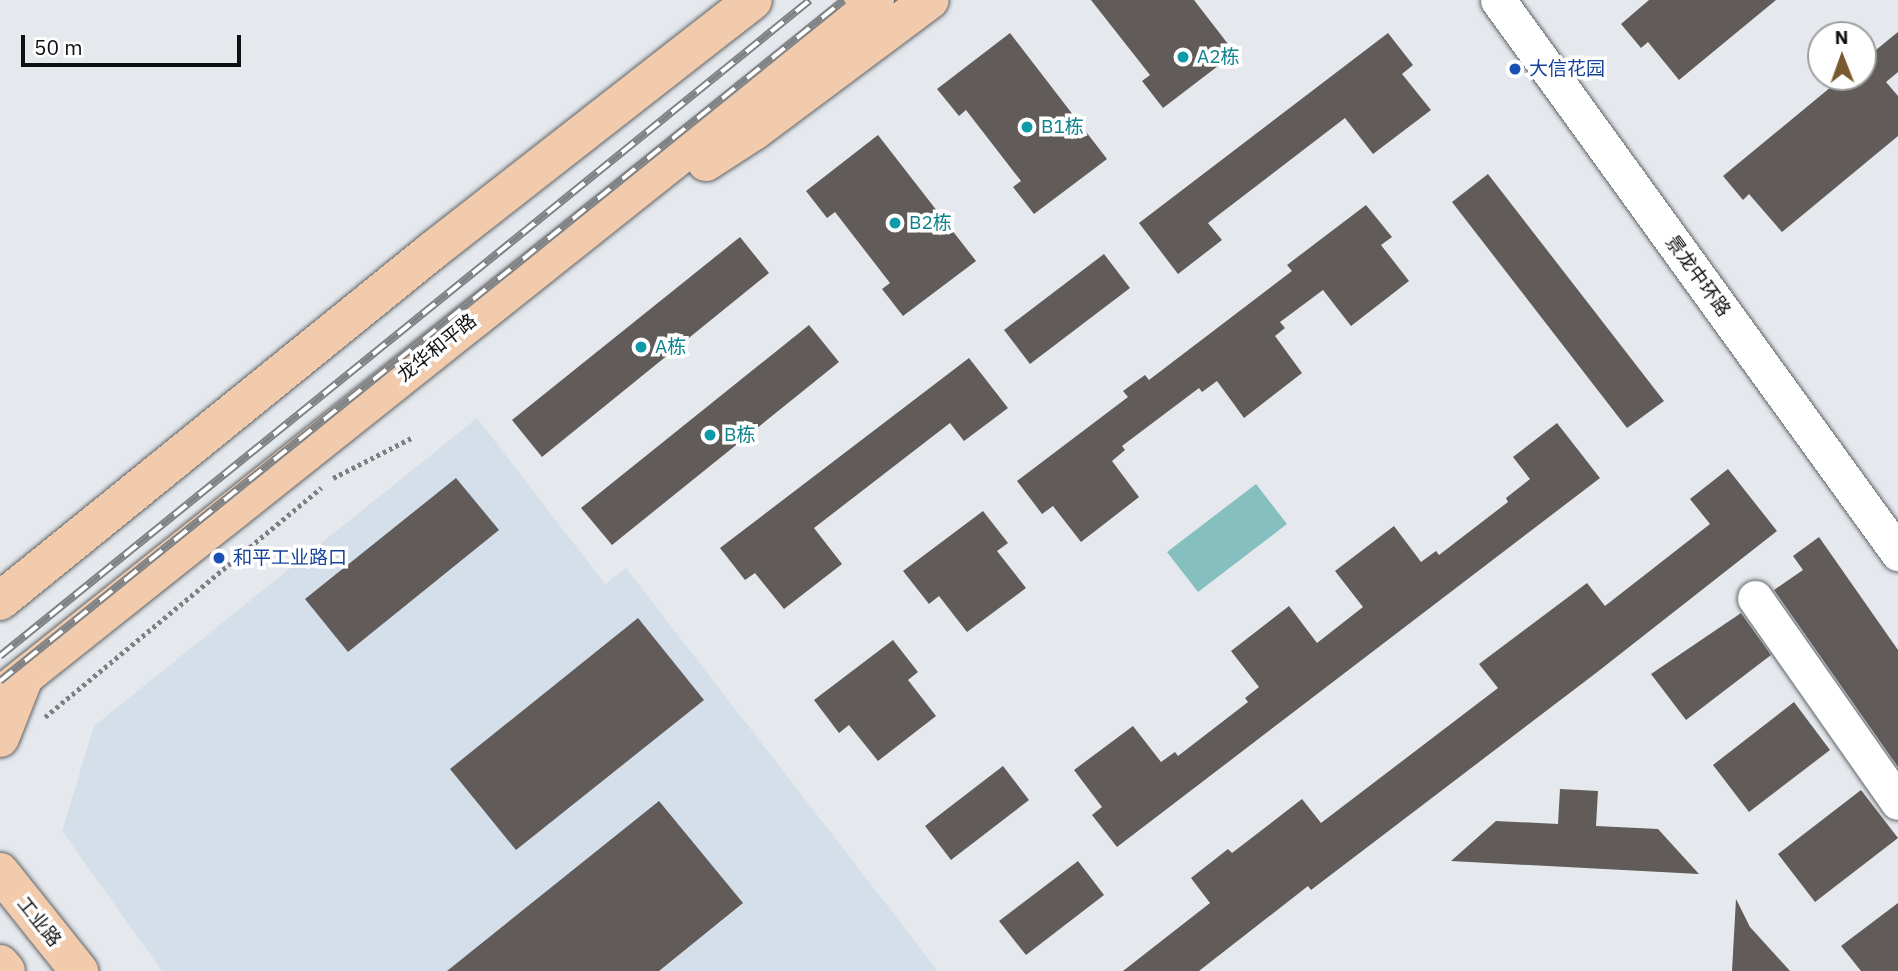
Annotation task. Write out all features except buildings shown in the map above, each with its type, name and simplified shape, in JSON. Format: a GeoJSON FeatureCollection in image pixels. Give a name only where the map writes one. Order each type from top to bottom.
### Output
{"type":"FeatureCollection","features":[{"type":"Feature","properties":{"kind":"main road"},"geometry":{"type":"LineString","coordinates":[[0,601],[432,251],[753,0]]}},
{"type":"Feature","properties":{"kind":"main road","name":"龙华和平路"},"geometry":{"type":"LineString","coordinates":[[11,688],[875,0]]}},
{"type":"Feature","properties":{"kind":"main road"},"geometry":{"type":"LineString","coordinates":[[596,221],[701,165],[754,131],[930,0]]}},
{"type":"Feature","properties":{"kind":"main road"},"geometry":{"type":"LineString","coordinates":[[0,584],[43,566]]}},
{"type":"Feature","properties":{"kind":"main road"},"geometry":{"type":"LineString","coordinates":[[0,737],[11,688]]}},
{"type":"Feature","properties":{"kind":"main road"},"geometry":{"type":"LineString","coordinates":[[0,844],[9,884]]}},
{"type":"Feature","properties":{"kind":"main road","name":"工业路"},"geometry":{"type":"LineString","coordinates":[[9,884],[79,971]]}},
{"type":"Feature","properties":{"kind":"main road"},"geometry":{"type":"LineString","coordinates":[[0,964],[6,971]]}},
{"type":"Feature","properties":{"kind":"street","name":"景龙中环路"},"geometry":{"type":"LineString","coordinates":[[1498,0],[1898,553]]}},
{"type":"Feature","properties":{"kind":"street"},"geometry":{"type":"LineString","coordinates":[[1755,598],[1898,802]]}},
{"type":"Feature","properties":{"kind":"path"},"geometry":{"type":"LineString","coordinates":[[37,724],[334,477],[413,437]]}},
{"type":"Feature","properties":{"kind":"shaded area"},"geometry":{"type":"Polygon","coordinates":[[[477,418],[605,584],[626,568],[938,971],[162,971],[62,831],[94,726],[477,418]]]}},
{"type":"Feature","properties":{"kind":"water"},"geometry":{"type":"Polygon","coordinates":[[[1256,484],[1287,524],[1198,592],[1167,552],[1256,484]]]}},
{"type":"Feature","properties":{"kind":"railway"},"geometry":{"type":"LineString","coordinates":[[0,656],[810,0]]}},
{"type":"Feature","properties":{"kind":"railway"},"geometry":{"type":"LineString","coordinates":[[0,681],[844,0]]}},
{"type":"Feature","properties":{"kind":"place","name":"A2栋"},"geometry":{"type":"Point","coordinates":[1183,57]}},
{"type":"Feature","properties":{"kind":"place","name":"大信花园"},"geometry":{"type":"Point","coordinates":[1515,69]}},
{"type":"Feature","properties":{"kind":"place","name":"B1栋"},"geometry":{"type":"Point","coordinates":[1027,127]}},
{"type":"Feature","properties":{"kind":"place","name":"B2栋"},"geometry":{"type":"Point","coordinates":[895,223]}},
{"type":"Feature","properties":{"kind":"place","name":"A栋"},"geometry":{"type":"Point","coordinates":[641,347]}},
{"type":"Feature","properties":{"kind":"place","name":"B栋"},"geometry":{"type":"Point","coordinates":[710,435]}},
{"type":"Feature","properties":{"kind":"place","name":"和平工业路口"},"geometry":{"type":"Point","coordinates":[219,558]}}]}
